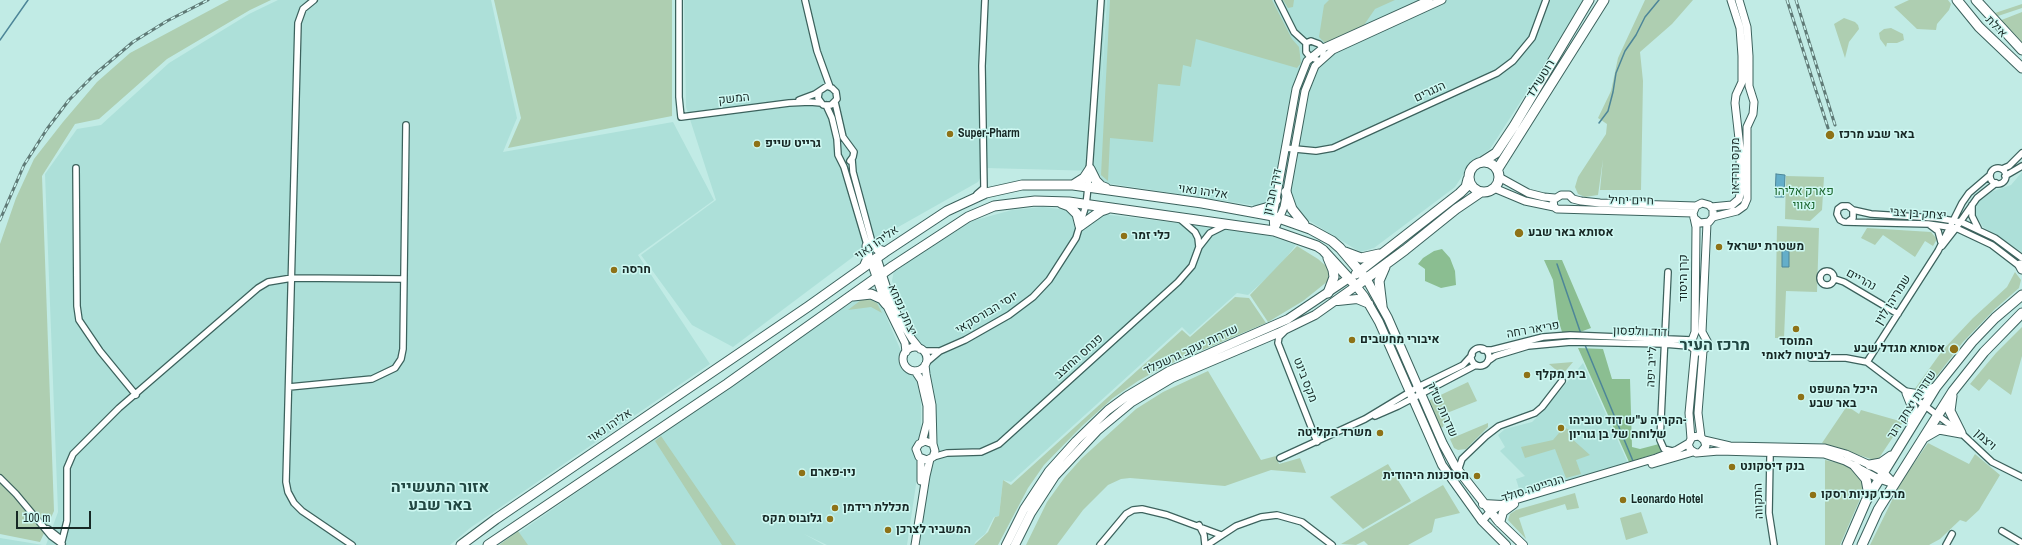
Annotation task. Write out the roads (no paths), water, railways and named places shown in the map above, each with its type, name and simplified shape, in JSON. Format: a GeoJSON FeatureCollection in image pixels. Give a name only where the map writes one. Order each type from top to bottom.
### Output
{"type":"FeatureCollection","features":[{"type":"Feature","properties":{"kind":"main road","name":"רוטשילד"},"geometry":{"type":"LineString","coordinates":[[1482,162],[1496,154],[1589,0]]}},
{"type":"Feature","properties":{"kind":"main road","name":"רוטשילד"},"geometry":{"type":"LineString","coordinates":[[1498,174],[1604,0]]}},
{"type":"Feature","properties":{"kind":"main road","name":"אילת"},"geometry":{"type":"LineString","coordinates":[[1957,0],[1979,27],[2022,68]]}},
{"type":"Feature","properties":{"kind":"main road","name":"אילת"},"geometry":{"type":"LineString","coordinates":[[1976,0],[2022,50]]}},
{"type":"Feature","properties":{"kind":"main road"},"geometry":{"type":"LineString","coordinates":[[1349,278],[1406,236],[1460,193],[1466,187],[1470,170],[1473,166],[1482,162],[1491,164],[1498,174],[1494,188],[1489,192],[1481,192],[1472,188],[1468,179]]}},
{"type":"Feature","properties":{"kind":"main road"},"geometry":{"type":"LineString","coordinates":[[1073,185],[1084,178],[1090,169]]}},
{"type":"Feature","properties":{"kind":"main road"},"geometry":{"type":"LineString","coordinates":[[1090,169],[1092,176],[1101,186],[1113,190]]}},
{"type":"Feature","properties":{"kind":"main road","name":"אליהו נאוי"},"geometry":{"type":"LineString","coordinates":[[461,545],[496,519],[885,252],[947,211],[974,197],[1004,188],[1022,185],[1073,185],[1254,211],[1308,228],[1326,237],[1344,252],[1359,271]]}},
{"type":"Feature","properties":{"kind":"main road"},"geometry":{"type":"LineString","coordinates":[[1286,192],[1292,209],[1308,228]]}},
{"type":"Feature","properties":{"kind":"main road"},"geometry":{"type":"LineString","coordinates":[[488,545],[727,384],[878,276],[956,225],[980,212],[1006,204],[1056,201],[1274,231],[1317,246],[1323,250],[1356,286],[1367,280],[1456,209],[1481,192]]}},
{"type":"Feature","properties":{"kind":"main road"},"geometry":{"type":"LineString","coordinates":[[1254,211],[1269,207],[1276,200]]}},
{"type":"Feature","properties":{"kind":"main road"},"geometry":{"type":"LineString","coordinates":[[1056,201],[1072,209],[1077,214],[1080,226],[1100,210],[1111,208]]}},
{"type":"Feature","properties":{"kind":"main road"},"geometry":{"type":"LineString","coordinates":[[871,262],[868,258],[870,245],[885,252]]}},
{"type":"Feature","properties":{"kind":"main road"},"geometry":{"type":"LineString","coordinates":[[1323,250],[1333,270],[1333,284],[1328,293]]}},
{"type":"Feature","properties":{"kind":"main road"},"geometry":{"type":"LineString","coordinates":[[1344,252],[1367,258],[1385,252]]}},
{"type":"Feature","properties":{"kind":"main road"},"geometry":{"type":"LineString","coordinates":[[1382,306],[1379,281],[1383,269],[1388,263]]}},
{"type":"Feature","properties":{"kind":"main road","name":"שדרות שז\"ר"},"geometry":{"type":"LineString","coordinates":[[1359,271],[1367,280],[1382,306],[1449,457],[1458,472],[1483,504],[1523,545]]}},
{"type":"Feature","properties":{"kind":"main road","name":"שדרות יעקב גרשפלד"},"geometry":{"type":"LineString","coordinates":[[1006,545],[1024,509],[1049,471],[1076,441],[1108,410],[1127,396],[1169,371],[1288,319],[1349,278]]}},
{"type":"Feature","properties":{"kind":"main road","name":"שדרות יעקב גרשפלד"},"geometry":{"type":"LineString","coordinates":[[1015,545],[1031,513],[1055,476],[1081,447],[1113,416],[1132,402],[1172,378],[1315,315],[1356,286]]}},
{"type":"Feature","properties":{"kind":"main road","name":"שדרות שז\"ר"},"geometry":{"type":"LineString","coordinates":[[1356,286],[1370,305],[1442,465],[1482,521],[1506,545]]}},
{"type":"Feature","properties":{"kind":"main road"},"geometry":{"type":"LineString","coordinates":[[848,297],[858,294],[871,294],[886,304]]}},
{"type":"Feature","properties":{"kind":"main road","name":"שדרות יצחק רגר"},"geometry":{"type":"LineString","coordinates":[[1847,545],[1866,501],[1936,387],[1972,342],[1995,318],[2022,295]]}},
{"type":"Feature","properties":{"kind":"main road"},"geometry":{"type":"LineString","coordinates":[[1335,301],[1357,299],[1370,305]]}},
{"type":"Feature","properties":{"kind":"main road"},"geometry":{"type":"LineString","coordinates":[[1862,545],[1878,510],[1953,391],[1984,352],[2022,313]]}},
{"type":"Feature","properties":{"kind":"main road"},"geometry":{"type":"LineString","coordinates":[[1912,426],[1912,408],[1907,393],[1924,394],[1936,387]]}},
{"type":"Feature","properties":{"kind":"main road"},"geometry":{"type":"LineString","coordinates":[[1953,391],[1950,411],[1961,434]]}},
{"type":"Feature","properties":{"kind":"main road"},"geometry":{"type":"LineString","coordinates":[[1919,444],[1929,434],[1939,429],[1961,434]]}},
{"type":"Feature","properties":{"kind":"main road"},"geometry":{"type":"LineString","coordinates":[[1870,465],[1881,463],[1894,454]]}},
{"type":"Feature","properties":{"kind":"main road"},"geometry":{"type":"LineString","coordinates":[[1855,466],[1866,479],[1868,490],[1866,501]]}},
{"type":"Feature","properties":{"kind":"main road"},"geometry":{"type":"LineString","coordinates":[[1483,504],[1502,505]]}},
{"type":"Feature","properties":{"kind":"main road"},"geometry":{"type":"LineString","coordinates":[[1500,523],[1503,512],[1514,504]]}},
{"type":"Feature","properties":{"kind":"street"},"geometry":{"type":"LineString","coordinates":[[314,0],[303,9],[298,23],[286,482],[288,492],[294,503],[302,511],[352,545]]}},
{"type":"Feature","properties":{"kind":"street","name":"המשק"},"geometry":{"type":"LineString","coordinates":[[679,0],[679,97],[681,117],[810,102],[824,104]]}},
{"type":"Feature","properties":{"kind":"street"},"geometry":{"type":"LineString","coordinates":[[806,0],[822,66],[830,87],[834,89],[837,94],[835,102],[843,136],[854,152],[852,159],[853,172],[870,245],[871,262],[878,276]]}},
{"type":"Feature","properties":{"kind":"street"},"geometry":{"type":"LineString","coordinates":[[974,197],[984,188],[982,66],[985,0]]}},
{"type":"Feature","properties":{"kind":"street","name":"יוסי הבורסקאי"},"geometry":{"type":"LineString","coordinates":[[926,363],[940,351],[978,333],[1009,315],[1033,297],[1049,280],[1076,238],[1086,205],[1090,169],[1101,0]]}},
{"type":"Feature","properties":{"kind":"street"},"geometry":{"type":"LineString","coordinates":[[1278,0],[1294,32],[1306,43],[1306,52],[1310,58],[1321,59],[1323,48],[1314,42],[1306,43]]}},
{"type":"Feature","properties":{"kind":"street","name":"דרך חברון"},"geometry":{"type":"LineString","coordinates":[[1277,217],[1276,200],[1299,79],[1310,58],[1323,48],[1429,0]]}},
{"type":"Feature","properties":{"kind":"street","name":"דרך חברון"},"geometry":{"type":"LineString","coordinates":[[1274,231],[1277,217],[1286,192],[1307,82],[1312,70],[1321,59],[1333,50],[1442,0]]}},
{"type":"Feature","properties":{"kind":"street","name":"הנגרים"},"geometry":{"type":"LineString","coordinates":[[1285,148],[1316,151],[1333,148],[1497,73],[1513,61],[1532,38],[1546,0]]}},
{"type":"Feature","properties":{"kind":"street","name":"מקס נורדאו"},"geometry":{"type":"LineString","coordinates":[[1713,217],[1734,213],[1746,203],[1747,127],[1752,117],[1754,102],[1745,83],[1740,28],[1731,0]]}},
{"type":"Feature","properties":{"kind":"street","name":"מקס נורדאו"},"geometry":{"type":"LineString","coordinates":[[1711,207],[1732,205],[1739,199],[1740,194],[1740,148],[1739,126],[1736,114],[1736,97],[1745,83],[1750,56],[1747,27],[1739,0]]}},
{"type":"Feature","properties":{"kind":"street"},"geometry":{"type":"LineString","coordinates":[[822,66],[821,90],[818,98],[824,104],[832,118],[838,155],[842,161],[870,245]]}},
{"type":"Feature","properties":{"kind":"street"},"geometry":{"type":"LineString","coordinates":[[821,90],[830,87]]}},
{"type":"Feature","properties":{"kind":"street","name":"המשק"},"geometry":{"type":"LineString","coordinates":[[789,104],[821,90]]}},
{"type":"Feature","properties":{"kind":"street"},"geometry":{"type":"LineString","coordinates":[[824,104],[831,105],[835,102]]}},
{"type":"Feature","properties":{"kind":"street"},"geometry":{"type":"LineString","coordinates":[[1736,114],[1742,119],[1752,117]]}},
{"type":"Feature","properties":{"kind":"street"},"geometry":{"type":"LineString","coordinates":[[289,387],[372,379],[395,368],[402,356],[406,125]]}},
{"type":"Feature","properties":{"kind":"street"},"geometry":{"type":"LineString","coordinates":[[838,150],[843,145],[848,145]]}},
{"type":"Feature","properties":{"kind":"street"},"geometry":{"type":"LineString","coordinates":[[2002,170],[2009,166],[2022,152]]}},
{"type":"Feature","properties":{"kind":"street"},"geometry":{"type":"LineString","coordinates":[[842,161],[847,162],[852,159]]}},
{"type":"Feature","properties":{"kind":"street"},"geometry":{"type":"LineString","coordinates":[[2005,176],[2002,170],[1998,168],[1993,169],[1990,176],[1996,183],[2002,182],[2005,176],[2022,166]]}},
{"type":"Feature","properties":{"kind":"street"},"geometry":{"type":"LineString","coordinates":[[76,168],[77,306],[79,320],[100,351],[136,395]]}},
{"type":"Feature","properties":{"kind":"street"},"geometry":{"type":"LineString","coordinates":[[1494,188],[1525,201],[1559,209],[1570,208],[1573,204],[1573,199],[1567,195],[1555,198],[1528,193],[1498,174]]}},
{"type":"Feature","properties":{"kind":"street","name":"שמריהו לוין"},"geometry":{"type":"LineString","coordinates":[[1938,251],[1949,227],[1969,193],[1990,176]]}},
{"type":"Feature","properties":{"kind":"street","name":"שמריהו לוין"},"geometry":{"type":"LineString","coordinates":[[1867,362],[1938,251],[1961,222],[1972,204],[1996,183]]}},
{"type":"Feature","properties":{"kind":"street"},"geometry":{"type":"LineString","coordinates":[[1554,207],[1552,202],[1555,198]]}},
{"type":"Feature","properties":{"kind":"street","name":"חיים יחיל"},"geometry":{"type":"LineString","coordinates":[[1573,199],[1600,203],[1696,206]]}},
{"type":"Feature","properties":{"kind":"street"},"geometry":{"type":"LineString","coordinates":[[1702,203],[1711,207],[1713,217],[1706,223],[1700,223],[1694,216],[1696,206],[1702,203]]}},
{"type":"Feature","properties":{"kind":"street"},"geometry":{"type":"LineString","coordinates":[[1972,204],[1973,220],[1980,230]]}},
{"type":"Feature","properties":{"kind":"street"},"geometry":{"type":"LineString","coordinates":[[1844,205],[1850,206],[1853,210],[1853,215],[1849,221],[1840,220],[1837,216],[1837,211],[1844,205]]}},
{"type":"Feature","properties":{"kind":"street","name":"חיים יחיל"},"geometry":{"type":"LineString","coordinates":[[1570,208],[1694,216]]}},
{"type":"Feature","properties":{"kind":"street","name":"יצחק בן צבי"},"geometry":{"type":"LineString","coordinates":[[1853,210],[1871,214],[1953,220],[1961,222],[1995,238],[2021,265]]}},
{"type":"Feature","properties":{"kind":"street","name":"קרן היסוד"},"geometry":{"type":"LineString","coordinates":[[1692,339],[1695,332],[1696,227],[1694,216]]}},
{"type":"Feature","properties":{"kind":"street"},"geometry":{"type":"LineString","coordinates":[[1176,217],[1194,232],[1198,238],[1199,247]]}},
{"type":"Feature","properties":{"kind":"street","name":"יצחק בן צבי"},"geometry":{"type":"LineString","coordinates":[[1849,221],[1928,224],[1956,228],[1992,245],[2021,265]]}},
{"type":"Feature","properties":{"kind":"street","name":"קרן היסוד"},"geometry":{"type":"LineString","coordinates":[[1706,223],[1702,332],[1706,338]]}},
{"type":"Feature","properties":{"kind":"street","name":"פנחס החוצב"},"geometry":{"type":"LineString","coordinates":[[932,458],[953,452],[981,452],[999,444],[1178,282],[1192,266],[1199,247],[1210,234],[1221,227],[1230,224]]}},
{"type":"Feature","properties":{"kind":"street"},"geometry":{"type":"LineString","coordinates":[[1928,224],[1937,230],[1942,242]]}},
{"type":"Feature","properties":{"kind":"street","name":"לייב יפה"},"geometry":{"type":"LineString","coordinates":[[1668,272],[1660,440],[1664,449],[1677,450]]}},
{"type":"Feature","properties":{"kind":"street","name":"יצחק נפחא"},"geometry":{"type":"LineString","coordinates":[[878,276],[886,304],[903,338],[906,352]]}},
{"type":"Feature","properties":{"kind":"street","name":"יצחק נפחא"},"geometry":{"type":"LineString","coordinates":[[878,276],[899,318],[922,350]]}},
{"type":"Feature","properties":{"kind":"street"},"geometry":{"type":"LineString","coordinates":[[0,478],[60,543],[67,521],[67,468],[73,454],[136,395],[258,288],[268,282],[292,278],[404,279]]}},
{"type":"Feature","properties":{"kind":"street","name":"נהריים"},"geometry":{"type":"LineString","coordinates":[[1834,279],[1844,282],[1898,314]]}},
{"type":"Feature","properties":{"kind":"street","name":"מקס בינט"},"geometry":{"type":"LineString","coordinates":[[1286,329],[1279,337],[1278,343],[1317,442]]}},
{"type":"Feature","properties":{"kind":"street"},"geometry":{"type":"LineString","coordinates":[[1702,452],[1706,446],[1698,413],[1703,351],[1707,346],[1706,338],[1701,335],[1692,339],[1694,349],[1689,413],[1689,448],[1693,452],[1818,453],[1833,456],[1881,476],[1894,484]]}},
{"type":"Feature","properties":{"kind":"street","name":"פריאר רחה"},"geometry":{"type":"LineString","coordinates":[[1484,350],[1492,350],[1543,337],[1586,338]]}},
{"type":"Feature","properties":{"kind":"street","name":"דוד וולפסון"},"geometry":{"type":"LineString","coordinates":[[1586,338],[1664,341],[1692,339]]}},
{"type":"Feature","properties":{"kind":"street","name":"פריאר רחה"},"geometry":{"type":"LineString","coordinates":[[1488,360],[1495,356],[1528,346],[1586,338]]}},
{"type":"Feature","properties":{"kind":"street","name":"דוד וולפסון"},"geometry":{"type":"LineString","coordinates":[[1664,341],[1688,346],[1694,349]]}},
{"type":"Feature","properties":{"kind":"street"},"geometry":{"type":"LineString","coordinates":[[915,545],[934,446],[932,405],[926,374],[926,363],[922,350],[913,348],[906,352],[903,357],[904,364],[909,369],[915,371],[921,369],[926,363]]}},
{"type":"Feature","properties":{"kind":"street"},"geometry":{"type":"LineString","coordinates":[[1694,349],[1703,351]]}},
{"type":"Feature","properties":{"kind":"street","name":"יוסי הבורסקאי"},"geometry":{"type":"LineString","coordinates":[[922,350],[940,351]]}},
{"type":"Feature","properties":{"kind":"street"},"geometry":{"type":"LineString","coordinates":[[1280,458],[1317,442],[1410,396],[1420,390],[1463,365],[1476,350],[1484,350],[1488,355],[1488,360],[1482,366],[1476,365],[1420,390]]}},
{"type":"Feature","properties":{"kind":"street"},"geometry":{"type":"LineString","coordinates":[[1472,355],[1472,361],[1476,365]]}},
{"type":"Feature","properties":{"kind":"street"},"geometry":{"type":"LineString","coordinates":[[1811,358],[1846,358],[1867,362],[1937,415]]}},
{"type":"Feature","properties":{"kind":"street"},"geometry":{"type":"LineString","coordinates":[[911,545],[922,476],[921,459],[917,455],[916,449],[922,442],[927,423],[927,406],[921,380],[915,371]]}},
{"type":"Feature","properties":{"kind":"street"},"geometry":{"type":"LineString","coordinates":[[1458,472],[1459,464],[1462,459],[1499,426],[1535,413],[1542,407],[1562,381]]}},
{"type":"Feature","properties":{"kind":"street","name":"ויצמן"},"geometry":{"type":"LineString","coordinates":[[1937,415],[1992,462],[2022,477]]}},
{"type":"Feature","properties":{"kind":"street"},"geometry":{"type":"LineString","coordinates":[[1690,441],[1694,436],[1730,446],[1825,448],[1846,454],[1870,465],[1881,476]]}},
{"type":"Feature","properties":{"kind":"street"},"geometry":{"type":"LineString","coordinates":[[922,442],[928,441],[934,446]]}},
{"type":"Feature","properties":{"kind":"street","name":"הנרייטה סולד"},"geometry":{"type":"LineString","coordinates":[[1492,514],[1502,505],[1677,450],[1690,441]]}},
{"type":"Feature","properties":{"kind":"street","name":"פנחס החוצב"},"geometry":{"type":"LineString","coordinates":[[934,446],[953,452]]}},
{"type":"Feature","properties":{"kind":"street","name":"הנרייטה סולד"},"geometry":{"type":"LineString","coordinates":[[1482,521],[1503,508],[1514,504],[1693,452]]}},
{"type":"Feature","properties":{"kind":"street"},"geometry":{"type":"LineString","coordinates":[[1449,457],[1456,460],[1462,459]]}},
{"type":"Feature","properties":{"kind":"street","name":"התקווה"},"geometry":{"type":"LineString","coordinates":[[1770,457],[1769,513],[1774,545]]}},
{"type":"Feature","properties":{"kind":"street"},"geometry":{"type":"LineString","coordinates":[[921,459],[932,458]]}},
{"type":"Feature","properties":{"kind":"street"},"geometry":{"type":"LineString","coordinates":[[1100,545],[1126,514],[1133,510],[1150,510],[1199,525],[1221,534]]}},
{"type":"Feature","properties":{"kind":"street"},"geometry":{"type":"LineString","coordinates":[[1199,525],[1204,535],[1206,545],[1221,534],[1236,526],[1261,517],[1285,516],[1309,526],[1332,545]]}},
{"type":"Feature","properties":{"kind":"street"},"geometry":{"type":"LineString","coordinates":[[2002,531],[2022,543]]}},
{"type":"Feature","properties":{"kind":"street"},"geometry":{"type":"LineString","coordinates":[[1946,545],[1952,534]]}},
{"type":"Feature","properties":{"kind":"waterway"},"geometry":{"type":"LineString","coordinates":[[0,40],[28,0]]}},
{"type":"Feature","properties":{"kind":"waterway"},"geometry":{"type":"LineString","coordinates":[[1599,123],[1608,111],[1616,73],[1625,51],[1636,35],[1645,17],[1659,0]]}},
{"type":"Feature","properties":{"kind":"waterway"},"geometry":{"type":"LineString","coordinates":[[1557,264],[1581,334]]}},
{"type":"Feature","properties":{"kind":"waterway"},"geometry":{"type":"LineString","coordinates":[[1585,345],[1633,461]]}},
{"type":"Feature","properties":{"kind":"railway"},"geometry":{"type":"LineString","coordinates":[[0,220],[24,165],[47,129],[69,100],[94,75],[133,42],[167,21],[208,0]]}},
{"type":"Feature","properties":{"kind":"railway"},"geometry":{"type":"LineString","coordinates":[[1787,0],[1828,128]]}},
{"type":"Feature","properties":{"kind":"railway"},"geometry":{"type":"LineString","coordinates":[[1796,0],[1835,125]]}},
{"type":"Feature","properties":{"kind":"place","name":"Super-Pharm"},"geometry":{"type":"Point","coordinates":[950,134]}},
{"type":"Feature","properties":{"kind":"place","name":"באר שבע מרכז"},"geometry":{"type":"Point","coordinates":[1830,135]}},
{"type":"Feature","properties":{"kind":"place","name":"גרייט שייפ"},"geometry":{"type":"Point","coordinates":[757,144]}},
{"type":"Feature","properties":{"kind":"place","name":"אסותא באר שבע"},"geometry":{"type":"Point","coordinates":[1519,233]}},
{"type":"Feature","properties":{"kind":"place","name":"כלי זמר"},"geometry":{"type":"Point","coordinates":[1124,236]}},
{"type":"Feature","properties":{"kind":"place","name":"משטרת ישראל"},"geometry":{"type":"Point","coordinates":[1719,247]}},
{"type":"Feature","properties":{"kind":"place","name":"חרסה"},"geometry":{"type":"Point","coordinates":[614,270]}},
{"type":"Feature","properties":{"kind":"place","name":"המוסד לביטוח לאומי"},"geometry":{"type":"Point","coordinates":[1796,329]}},
{"type":"Feature","properties":{"kind":"place","name":"איבורי מחשבים"},"geometry":{"type":"Point","coordinates":[1352,340]}},
{"type":"Feature","properties":{"kind":"place","name":"אסותא מגדל שבע"},"geometry":{"type":"Point","coordinates":[1954,349]}},
{"type":"Feature","properties":{"kind":"place","name":"בית מקלף"},"geometry":{"type":"Point","coordinates":[1527,375]}},
{"type":"Feature","properties":{"kind":"place","name":"היכל המשפט באר שבע"},"geometry":{"type":"Point","coordinates":[1801,397]}},
{"type":"Feature","properties":{"kind":"place","name":"הקריה ע\"ש דוד טוביהו- שלוחה של בן גוריון"},"geometry":{"type":"Point","coordinates":[1561,428]}},
{"type":"Feature","properties":{"kind":"place","name":"משרד הקליטה"},"geometry":{"type":"Point","coordinates":[1380,433]}},
{"type":"Feature","properties":{"kind":"place","name":"בנק דיסקונט"},"geometry":{"type":"Point","coordinates":[1732,467]}},
{"type":"Feature","properties":{"kind":"place","name":"ניו-פארם"},"geometry":{"type":"Point","coordinates":[802,473]}},
{"type":"Feature","properties":{"kind":"place","name":"הסוכנות היהודית"},"geometry":{"type":"Point","coordinates":[1477,476]}},
{"type":"Feature","properties":{"kind":"place","name":"מרכז קניות רסקו"},"geometry":{"type":"Point","coordinates":[1813,495]}},
{"type":"Feature","properties":{"kind":"place","name":"Leonardo Hotel"},"geometry":{"type":"Point","coordinates":[1623,500]}},
{"type":"Feature","properties":{"kind":"place","name":"מכללת רידמן"},"geometry":{"type":"Point","coordinates":[835,508]}},
{"type":"Feature","properties":{"kind":"place","name":"גלובוס מקס"},"geometry":{"type":"Point","coordinates":[830,519]}},
{"type":"Feature","properties":{"kind":"place","name":"המשביר לצרכן"},"geometry":{"type":"Point","coordinates":[888,530]}},
{"type":"Feature","properties":{"kind":"district","name":"מרכז העיר"},"geometry":{"type":"Point","coordinates":[1715,346]}},
{"type":"Feature","properties":{"kind":"district","name":"אזור התעשייה באר שבע"},"geometry":{"type":"Point","coordinates":[440,497]}},
{"type":"Feature","properties":{"kind":"park label","name":"פארק אליהו נאווי"},"geometry":{"type":"Point","coordinates":[1804,199]}}]}
